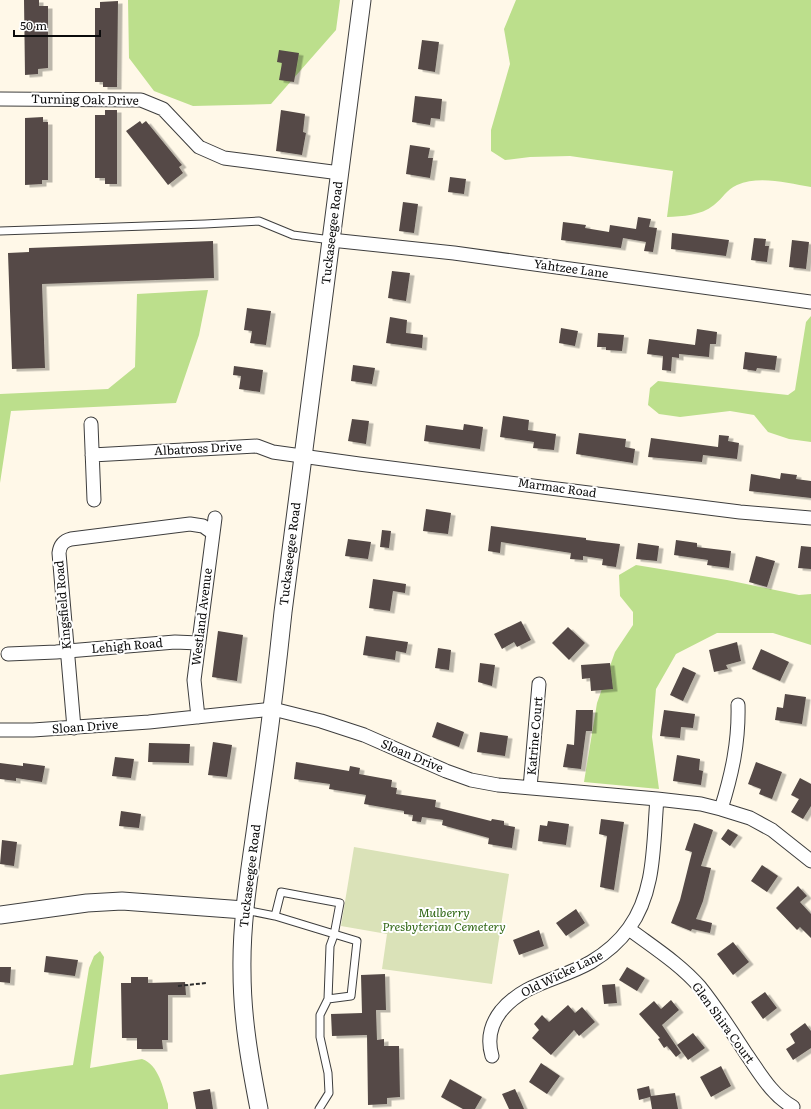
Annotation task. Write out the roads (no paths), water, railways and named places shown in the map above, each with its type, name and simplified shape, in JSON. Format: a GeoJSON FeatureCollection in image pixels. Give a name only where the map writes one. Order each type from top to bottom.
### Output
{"type":"FeatureCollection","features":[{"type":"Feature","properties":{"kind":"street","name":"Tuckaseegee Road"},"geometry":{"type":"LineString","coordinates":[[259,1109],[247,1049],[243,1006],[242,970],[244,910],[273,709],[283,612],[362,0]]}},
{"type":"Feature","properties":{"kind":"street","name":"Turning Oak Drive"},"geometry":{"type":"LineString","coordinates":[[0,99],[141,100],[163,109],[199,148],[224,158],[340,173]]}},
{"type":"Feature","properties":{"kind":"street","name":"Yahtzee Lane"},"geometry":{"type":"LineString","coordinates":[[331,240],[454,253],[811,302]]}},
{"type":"Feature","properties":{"kind":"street"},"geometry":{"type":"LineString","coordinates":[[91,424],[94,500]]}},
{"type":"Feature","properties":{"kind":"street","name":"Albatross Drive"},"geometry":{"type":"LineString","coordinates":[[92,455],[256,446],[273,452],[303,456]]}},
{"type":"Feature","properties":{"kind":"street","name":"Marmac Road"},"geometry":{"type":"LineString","coordinates":[[303,456],[740,512],[811,518]]}},
{"type":"Feature","properties":{"kind":"street","name":"Westland Avenue"},"geometry":{"type":"LineString","coordinates":[[198,717],[194,680],[215,518]]}},
{"type":"Feature","properties":{"kind":"street","name":"Kingsfield Road"},"geometry":{"type":"LineString","coordinates":[[74,728],[59,553],[63,543],[71,539],[190,524],[203,526],[213,533]]}},
{"type":"Feature","properties":{"kind":"street","name":"Lehigh Road"},"geometry":{"type":"LineString","coordinates":[[8,654],[68,651],[175,642],[199,643]]}},
{"type":"Feature","properties":{"kind":"street","name":"Katrine Court"},"geometry":{"type":"LineString","coordinates":[[530,788],[539,684]]}},
{"type":"Feature","properties":{"kind":"street"},"geometry":{"type":"LineString","coordinates":[[721,809],[734,766],[738,740],[738,705]]}},
{"type":"Feature","properties":{"kind":"street","name":"Sloan Drive"},"geometry":{"type":"LineString","coordinates":[[0,730],[74,728],[273,709],[321,721],[357,733],[446,771],[471,780],[498,785],[701,804],[721,809],[750,818],[772,830],[811,861]]}},
{"type":"Feature","properties":{"kind":"street","name":"Old Wicke Lane"},"geometry":{"type":"LineString","coordinates":[[492,1056],[489,1046],[490,1031],[497,1016],[508,1002],[523,991],[540,982],[590,962],[606,953],[629,929],[646,896],[650,878],[657,799]]}},
{"type":"Feature","properties":{"kind":"street"},"geometry":{"type":"LineString","coordinates":[[0,915],[87,902],[122,901],[244,910]]}},
{"type":"Feature","properties":{"kind":"street","name":"Glen Shira Court"},"geometry":{"type":"LineString","coordinates":[[629,929],[676,964],[699,986],[768,1086],[782,1101],[793,1108]]}},
{"type":"Feature","properties":{"kind":"lane"},"geometry":{"type":"LineString","coordinates":[[0,231],[259,221],[293,236],[331,240]]}},
{"type":"Feature","properties":{"kind":"lane"},"geometry":{"type":"LineString","coordinates":[[275,916],[281,892],[340,903],[334,935],[330,946],[328,999],[320,1015],[320,1037],[328,1073],[330,1093],[319,1109]]}},
{"type":"Feature","properties":{"kind":"lane"},"geometry":{"type":"LineString","coordinates":[[244,910],[275,916],[357,942],[351,996],[328,999]]}},
{"type":"Feature","properties":{"kind":"park label","name":"Mulberry Presbyterian Cemetery"},"geometry":{"type":"Point","coordinates":[444,920]}}]}
